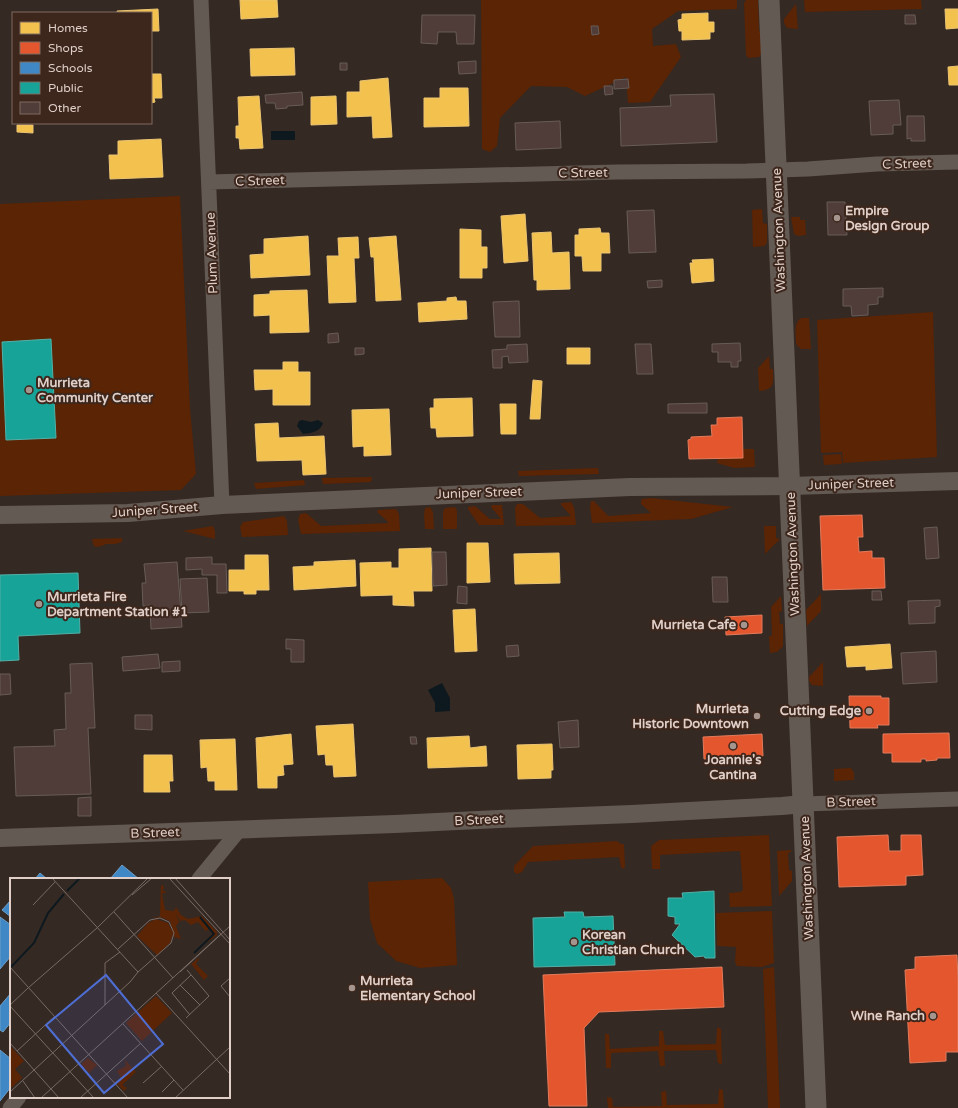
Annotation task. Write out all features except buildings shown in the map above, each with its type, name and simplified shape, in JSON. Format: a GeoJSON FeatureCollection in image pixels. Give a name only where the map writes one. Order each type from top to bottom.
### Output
{"type":"FeatureCollection","features":[{"type":"Feature","properties":{"kind":"main road","name":"Washington Avenue"},"geometry":{"type":"LineString","coordinates":[[769,0],[816,1108]]}},
{"type":"Feature","properties":{"kind":"street","name":"Plum Avenue"},"geometry":{"type":"LineString","coordinates":[[202,0],[222,505]]}},
{"type":"Feature","properties":{"kind":"street","name":"C Street"},"geometry":{"type":"LineString","coordinates":[[209,182],[617,172],[746,171],[808,169],[877,164],[958,162]]}},
{"type":"Feature","properties":{"kind":"street","name":"Juniper Street"},"geometry":{"type":"LineString","coordinates":[[0,515],[128,513],[222,505],[630,486],[790,486],[958,481]]}},
{"type":"Feature","properties":{"kind":"street","name":"B Street"},"geometry":{"type":"LineString","coordinates":[[0,838],[240,830],[632,814],[803,804],[958,799]]}},
{"type":"Feature","properties":{"kind":"street"},"geometry":{"type":"LineString","coordinates":[[200,878],[240,830]]}},
{"type":"Feature","properties":{"kind":"street"},"geometry":{"type":"LineString","coordinates":[[10,1108],[18,1098]]}},
{"type":"Feature","properties":{"kind":"shaded area"},"geometry":{"type":"Polygon","coordinates":[[[481,0],[737,0],[737,9],[678,11],[652,29],[653,46],[676,44],[681,57],[650,102],[628,103],[626,77],[585,96],[567,87],[531,86],[500,118],[497,146],[490,152],[482,149],[481,0]]]}},
{"type":"Feature","properties":{"kind":"shaded area"},"geometry":{"type":"Polygon","coordinates":[[[746,0],[758,0],[759,31],[761,32],[761,54],[759,57],[748,58],[746,55],[744,3],[746,0]]]}},
{"type":"Feature","properties":{"kind":"shaded area"},"geometry":{"type":"Polygon","coordinates":[[[804,0],[921,0],[922,9],[805,12],[804,0]]]}},
{"type":"Feature","properties":{"kind":"shaded area"},"geometry":{"type":"Polygon","coordinates":[[[796,4],[798,29],[787,28],[784,23],[784,19],[796,4]]]}},
{"type":"Feature","properties":{"kind":"shaded area"},"geometry":{"type":"Polygon","coordinates":[[[271,131],[295,131],[295,140],[271,140],[271,131]]]}},
{"type":"Feature","properties":{"kind":"shaded area"},"geometry":{"type":"Polygon","coordinates":[[[180,196],[190,409],[196,474],[181,490],[0,496],[0,204],[180,196]]]}},
{"type":"Feature","properties":{"kind":"shaded area"},"geometry":{"type":"Polygon","coordinates":[[[762,209],[763,223],[767,224],[767,243],[764,246],[753,247],[752,210],[762,209]]]}},
{"type":"Feature","properties":{"kind":"shaded area"},"geometry":{"type":"Polygon","coordinates":[[[791,217],[800,217],[800,220],[805,220],[806,235],[798,236],[794,234],[791,217]]]}},
{"type":"Feature","properties":{"kind":"shaded area"},"geometry":{"type":"Polygon","coordinates":[[[933,312],[937,457],[843,463],[842,452],[821,453],[817,320],[933,312]]]}},
{"type":"Feature","properties":{"kind":"shaded area"},"geometry":{"type":"Polygon","coordinates":[[[802,318],[809,318],[811,349],[801,349],[796,344],[796,325],[802,318]]]}},
{"type":"Feature","properties":{"kind":"shaded area"},"geometry":{"type":"Polygon","coordinates":[[[769,356],[770,369],[773,369],[772,384],[768,389],[759,391],[758,368],[769,356]]]}},
{"type":"Feature","properties":{"kind":"shaded area"},"geometry":{"type":"Polygon","coordinates":[[[302,420],[311,422],[318,420],[323,423],[317,430],[303,434],[297,426],[299,421],[302,420]]]}},
{"type":"Feature","properties":{"kind":"shaded area"},"geometry":{"type":"Polygon","coordinates":[[[743,449],[754,449],[755,467],[734,468],[717,463],[718,458],[743,458],[743,449]]]}},
{"type":"Feature","properties":{"kind":"shaded area"},"geometry":{"type":"Polygon","coordinates":[[[841,454],[842,464],[824,465],[823,455],[841,454]]]}},
{"type":"Feature","properties":{"kind":"shaded area"},"geometry":{"type":"Polygon","coordinates":[[[598,468],[599,474],[519,476],[518,471],[598,468]]]}},
{"type":"Feature","properties":{"kind":"shaded area"},"geometry":{"type":"Polygon","coordinates":[[[372,477],[371,482],[323,484],[322,478],[372,477]]]}},
{"type":"Feature","properties":{"kind":"shaded area"},"geometry":{"type":"Polygon","coordinates":[[[304,480],[305,485],[256,489],[254,483],[304,480]]]}},
{"type":"Feature","properties":{"kind":"shaded area"},"geometry":{"type":"Polygon","coordinates":[[[651,498],[733,507],[691,519],[592,523],[590,507],[591,501],[594,501],[608,516],[651,513],[641,504],[641,501],[642,499],[651,498]]]}},
{"type":"Feature","properties":{"kind":"shaded area"},"geometry":{"type":"Polygon","coordinates":[[[571,502],[574,507],[576,525],[516,526],[515,508],[517,504],[523,504],[540,518],[571,516],[561,505],[561,503],[571,502]]]}},
{"type":"Feature","properties":{"kind":"shaded area"},"geometry":{"type":"Polygon","coordinates":[[[492,505],[502,505],[504,525],[479,525],[468,509],[468,507],[475,506],[490,519],[501,519],[491,507],[492,505]]]}},
{"type":"Feature","properties":{"kind":"shaded area"},"geometry":{"type":"Polygon","coordinates":[[[430,507],[433,512],[434,529],[425,529],[425,508],[430,507]]]}},
{"type":"Feature","properties":{"kind":"shaded area"},"geometry":{"type":"Polygon","coordinates":[[[455,507],[457,511],[457,529],[443,529],[443,512],[445,508],[455,507]]]}},
{"type":"Feature","properties":{"kind":"shaded area"},"geometry":{"type":"Polygon","coordinates":[[[396,509],[399,514],[400,531],[301,534],[298,520],[300,514],[306,513],[321,526],[388,523],[377,512],[378,510],[396,509]]]}},
{"type":"Feature","properties":{"kind":"shaded area"},"geometry":{"type":"Polygon","coordinates":[[[284,516],[287,521],[288,535],[242,537],[240,527],[243,522],[284,516]]]}},
{"type":"Feature","properties":{"kind":"shaded area"},"geometry":{"type":"Polygon","coordinates":[[[213,526],[215,531],[215,539],[183,531],[213,526]]]}},
{"type":"Feature","properties":{"kind":"shaded area"},"geometry":{"type":"Polygon","coordinates":[[[764,526],[776,526],[776,538],[780,539],[765,554],[764,526]]]}},
{"type":"Feature","properties":{"kind":"shaded area"},"geometry":{"type":"Polygon","coordinates":[[[122,538],[122,542],[95,547],[92,539],[122,538]]]}},
{"type":"Feature","properties":{"kind":"shaded area"},"geometry":{"type":"Polygon","coordinates":[[[821,594],[821,611],[807,626],[806,610],[821,594]]]}},
{"type":"Feature","properties":{"kind":"shaded area"},"geometry":{"type":"Polygon","coordinates":[[[781,596],[782,611],[779,612],[780,624],[783,624],[783,646],[777,652],[770,653],[769,636],[772,636],[771,607],[781,596]]]}},
{"type":"Feature","properties":{"kind":"shaded area"},"geometry":{"type":"Polygon","coordinates":[[[823,662],[823,686],[812,685],[809,681],[809,677],[823,662]]]}},
{"type":"Feature","properties":{"kind":"shaded area"},"geometry":{"type":"Polygon","coordinates":[[[442,683],[450,698],[450,711],[435,712],[435,703],[428,690],[442,683]]]}},
{"type":"Feature","properties":{"kind":"shaded area"},"geometry":{"type":"Polygon","coordinates":[[[851,768],[854,773],[854,780],[834,781],[834,769],[851,768]]]}},
{"type":"Feature","properties":{"kind":"shaded area"},"geometry":{"type":"Polygon","coordinates":[[[769,835],[772,906],[730,907],[729,893],[740,892],[743,890],[740,851],[660,855],[660,869],[652,869],[651,846],[659,840],[769,835]]]}},
{"type":"Feature","properties":{"kind":"shaded area"},"geometry":{"type":"Polygon","coordinates":[[[617,841],[624,844],[625,867],[623,869],[621,867],[619,857],[528,862],[522,872],[517,874],[514,872],[514,866],[533,846],[617,841]]]}},
{"type":"Feature","properties":{"kind":"shaded area"},"geometry":{"type":"Polygon","coordinates":[[[791,850],[791,852],[788,853],[789,870],[792,871],[792,881],[779,896],[777,851],[791,850]]]}},
{"type":"Feature","properties":{"kind":"shaded area"},"geometry":{"type":"Polygon","coordinates":[[[442,878],[451,888],[454,899],[457,965],[420,968],[396,961],[377,943],[370,919],[368,882],[442,878]]]}},
{"type":"Feature","properties":{"kind":"shaded area"},"geometry":{"type":"Polygon","coordinates":[[[772,911],[774,963],[762,967],[737,966],[735,962],[736,947],[717,946],[716,913],[772,911]]]}},
{"type":"Feature","properties":{"kind":"shaded area"},"geometry":{"type":"Polygon","coordinates":[[[774,967],[780,1108],[768,1108],[763,969],[774,967]]]}},
{"type":"Feature","properties":{"kind":"shaded area"},"geometry":{"type":"Polygon","coordinates":[[[718,1027],[721,1029],[722,1064],[718,1063],[716,1050],[664,1051],[665,1066],[660,1066],[658,1051],[611,1053],[611,1068],[606,1068],[605,1034],[609,1034],[610,1049],[659,1046],[659,1031],[663,1031],[665,1045],[716,1044],[718,1027]]]}},
{"type":"Feature","properties":{"kind":"shaded area"},"geometry":{"type":"Polygon","coordinates":[[[719,1089],[723,1090],[724,1108],[608,1108],[607,1097],[612,1098],[613,1107],[662,1106],[661,1092],[666,1091],[667,1105],[718,1104],[719,1089]]]}},
{"type":"Feature","properties":{"kind":"place","name":"Empire Design Group"},"geometry":{"type":"Point","coordinates":[837,218]}},
{"type":"Feature","properties":{"kind":"place","name":"Murrieta Community Center"},"geometry":{"type":"Point","coordinates":[29,390]}},
{"type":"Feature","properties":{"kind":"place","name":"Murrieta Fire Department Station #1"},"geometry":{"type":"Point","coordinates":[39,604]}},
{"type":"Feature","properties":{"kind":"place","name":"Murrieta Cafe"},"geometry":{"type":"Point","coordinates":[744,625]}},
{"type":"Feature","properties":{"kind":"place","name":"Cutting Edge"},"geometry":{"type":"Point","coordinates":[869,711]}},
{"type":"Feature","properties":{"kind":"place","name":"Murrieta Historic Downtown"},"geometry":{"type":"Point","coordinates":[757,716]}},
{"type":"Feature","properties":{"kind":"place","name":"Joannie's Cantina"},"geometry":{"type":"Point","coordinates":[733,746]}},
{"type":"Feature","properties":{"kind":"place","name":"Korean Christian Church"},"geometry":{"type":"Point","coordinates":[574,942]}},
{"type":"Feature","properties":{"kind":"place","name":"Murrieta Elementary School"},"geometry":{"type":"Point","coordinates":[352,988]}},
{"type":"Feature","properties":{"kind":"place","name":"Wine Ranch"},"geometry":{"type":"Point","coordinates":[933,1016]}}]}
